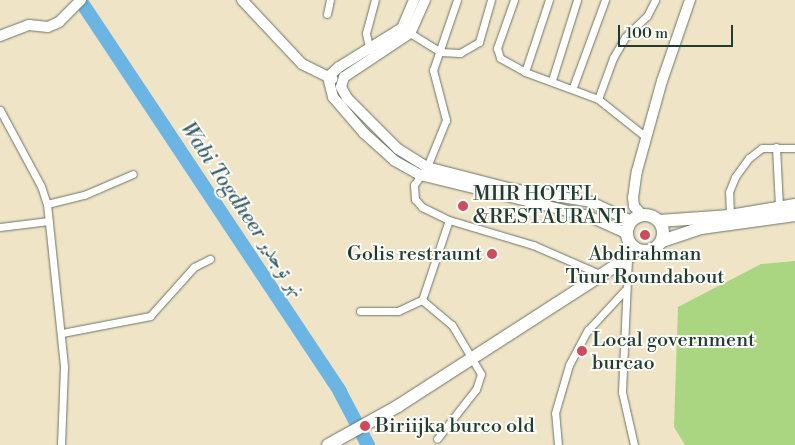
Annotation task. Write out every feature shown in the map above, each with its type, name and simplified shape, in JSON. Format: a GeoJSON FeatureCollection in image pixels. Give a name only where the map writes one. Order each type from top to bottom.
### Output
{"type":"FeatureCollection","features":[{"type":"Feature","properties":{"kind":"highway"},"geometry":{"type":"LineString","coordinates":[[632,254],[633,223],[730,216],[795,205]]}},
{"type":"Feature","properties":{"kind":"highway"},"geometry":{"type":"LineString","coordinates":[[662,241],[701,228],[795,215]]}},
{"type":"Feature","properties":{"kind":"highway"},"geometry":{"type":"LineString","coordinates":[[328,445],[398,406],[632,254],[654,250],[662,241],[664,234],[659,221]]}},
{"type":"Feature","properties":{"kind":"street"},"geometry":{"type":"LineString","coordinates":[[0,36],[29,25],[48,27],[59,22],[81,0]]}},
{"type":"Feature","properties":{"kind":"street"},"geometry":{"type":"LineString","coordinates":[[242,0],[281,45],[302,64],[328,77],[341,81]]}},
{"type":"Feature","properties":{"kind":"street"},"geometry":{"type":"LineString","coordinates":[[327,14],[330,0]]}},
{"type":"Feature","properties":{"kind":"street"},"geometry":{"type":"LineString","coordinates":[[372,54],[366,33],[375,0]]}},
{"type":"Feature","properties":{"kind":"street"},"geometry":{"type":"LineString","coordinates":[[341,81],[402,28],[414,0]]}},
{"type":"Feature","properties":{"kind":"street"},"geometry":{"type":"LineString","coordinates":[[328,77],[339,67],[372,54],[410,33],[425,0]]}},
{"type":"Feature","properties":{"kind":"street"},"geometry":{"type":"LineString","coordinates":[[458,0],[440,52],[434,62],[433,81],[447,116],[424,171],[414,185],[415,198],[422,207],[449,220],[533,245],[602,275]]}},
{"type":"Feature","properties":{"kind":"street"},"geometry":{"type":"LineString","coordinates":[[410,33],[440,52],[460,53],[479,42],[491,0]]}},
{"type":"Feature","properties":{"kind":"street"},"geometry":{"type":"LineString","coordinates":[[514,0],[496,52],[500,58],[525,72],[573,87],[598,99],[646,137]]}},
{"type":"Feature","properties":{"kind":"street"},"geometry":{"type":"LineString","coordinates":[[525,72],[549,0]]}},
{"type":"Feature","properties":{"kind":"street"},"geometry":{"type":"LineString","coordinates":[[552,80],[577,0]]}},
{"type":"Feature","properties":{"kind":"street"},"geometry":{"type":"LineString","coordinates":[[573,87],[605,0]]}},
{"type":"Feature","properties":{"kind":"street"},"geometry":{"type":"LineString","coordinates":[[598,99],[613,58],[625,37],[647,16],[654,0]]}},
{"type":"Feature","properties":{"kind":"street"},"geometry":{"type":"LineString","coordinates":[[633,223],[633,198],[646,137],[690,0]]}},
{"type":"Feature","properties":{"kind":"street"},"geometry":{"type":"LineString","coordinates":[[328,77],[332,97],[370,140],[394,161],[588,216],[633,223]]}},
{"type":"Feature","properties":{"kind":"street"},"geometry":{"type":"LineString","coordinates":[[341,81],[343,94],[398,149],[424,171]]}},
{"type":"Feature","properties":{"kind":"street"},"geometry":{"type":"LineString","coordinates":[[0,110],[41,186],[47,204],[62,333],[64,413],[61,445]]}},
{"type":"Feature","properties":{"kind":"street"},"geometry":{"type":"LineString","coordinates":[[730,216],[729,192],[740,170],[755,152],[776,147],[795,148]]}},
{"type":"Feature","properties":{"kind":"street"},"geometry":{"type":"LineString","coordinates":[[776,147],[779,207]]}},
{"type":"Feature","properties":{"kind":"street"},"geometry":{"type":"LineString","coordinates":[[47,204],[84,195],[133,174]]}},
{"type":"Feature","properties":{"kind":"street"},"geometry":{"type":"LineString","coordinates":[[511,193],[591,202],[633,223]]}},
{"type":"Feature","properties":{"kind":"street"},"geometry":{"type":"LineString","coordinates":[[588,216],[591,202]]}},
{"type":"Feature","properties":{"kind":"street"},"geometry":{"type":"LineString","coordinates":[[360,311],[398,311],[422,300],[449,220]]}},
{"type":"Feature","properties":{"kind":"street"},"geometry":{"type":"LineString","coordinates":[[0,227],[49,221]]}},
{"type":"Feature","properties":{"kind":"street"},"geometry":{"type":"LineString","coordinates":[[632,254],[624,291],[622,392],[634,445]]}},
{"type":"Feature","properties":{"kind":"street"},"geometry":{"type":"LineString","coordinates":[[62,333],[150,316],[194,267],[210,259]]}},
{"type":"Feature","properties":{"kind":"street"},"geometry":{"type":"LineString","coordinates":[[558,445],[555,413],[569,365],[588,330],[624,291]]}},
{"type":"Feature","properties":{"kind":"street"},"geometry":{"type":"LineString","coordinates":[[422,300],[452,325],[480,366],[481,381],[437,439]]}},
{"type":"Feature","properties":{"kind":"green space"},"geometry":{"type":"Polygon","coordinates":[[[795,261],[795,445],[685,445],[674,427],[678,307],[761,264],[795,261]]]}},
{"type":"Feature","properties":{"kind":"waterway","name":"Wabi Togdheer نهر توجدير"},"geometry":{"type":"LineString","coordinates":[[80,0],[340,392],[368,445]]}},
{"type":"Feature","properties":{"kind":"place","name":"MIIR HOTEL &RESTAURANT"},"geometry":{"type":"Point","coordinates":[463,206]}},
{"type":"Feature","properties":{"kind":"place","name":"Abdirahman Tuur Roundabout"},"geometry":{"type":"Point","coordinates":[645,235]}},
{"type":"Feature","properties":{"kind":"place","name":"Golis restraunt"},"geometry":{"type":"Point","coordinates":[492,254]}},
{"type":"Feature","properties":{"kind":"place","name":"Local government burcao"},"geometry":{"type":"Point","coordinates":[582,351]}},
{"type":"Feature","properties":{"kind":"place","name":"Biriijka burco old"},"geometry":{"type":"Point","coordinates":[365,426]}}]}
